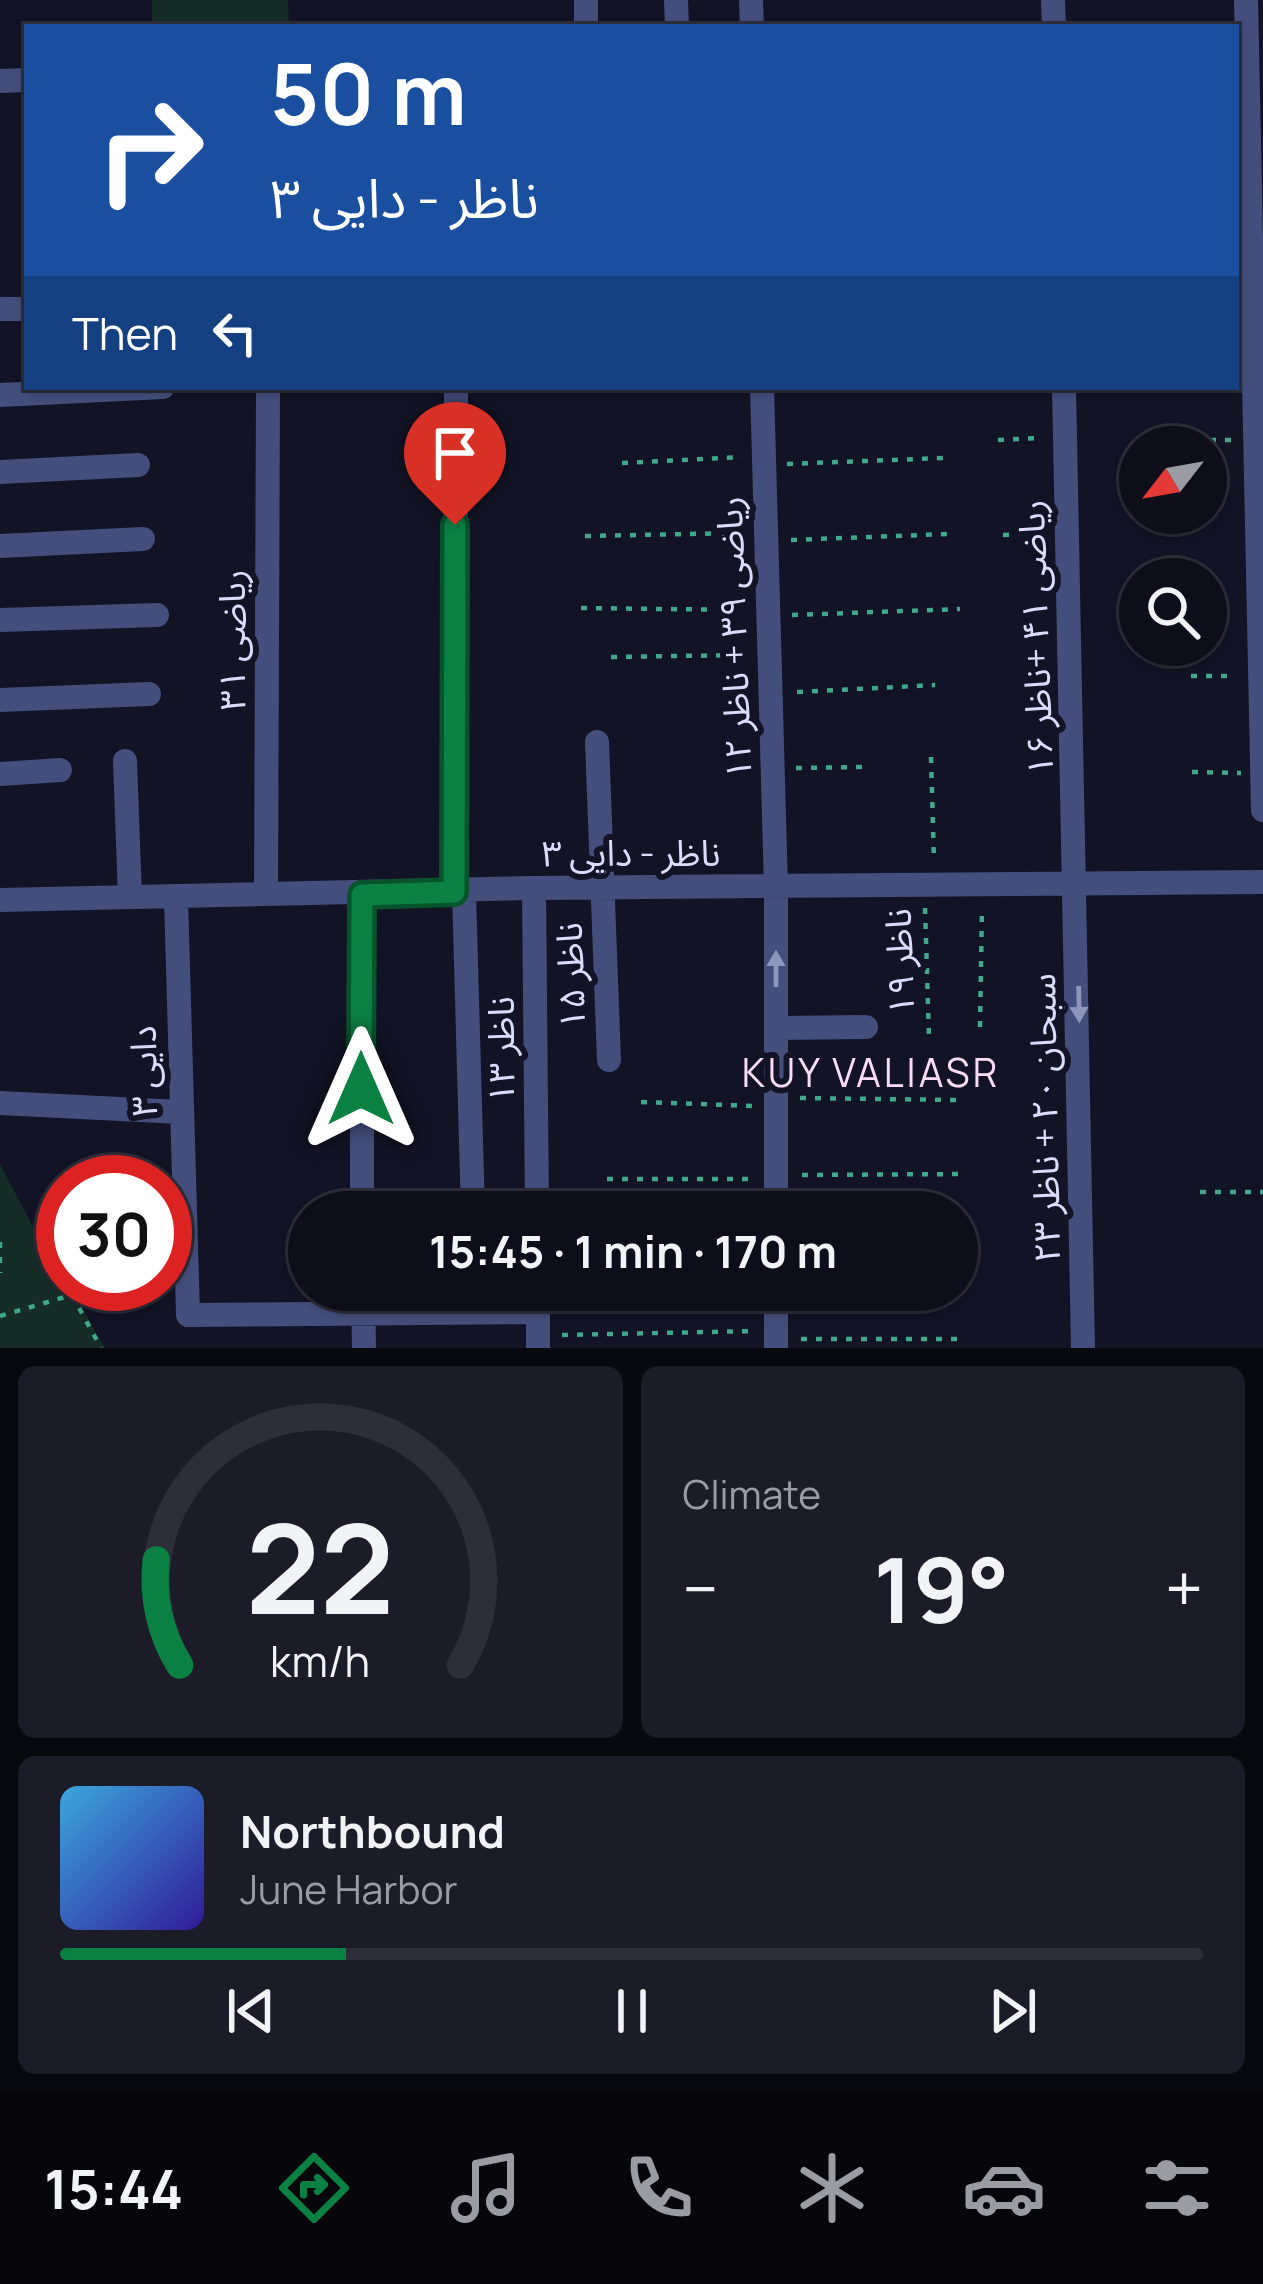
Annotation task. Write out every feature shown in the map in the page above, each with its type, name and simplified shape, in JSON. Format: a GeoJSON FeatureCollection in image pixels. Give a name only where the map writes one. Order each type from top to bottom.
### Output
{"type":"FeatureCollection","features":[{"type":"Feature","properties":{"kind":"street"},"geometry":{"type":"LineString","coordinates":[[1246,0],[1263,810]]}},
{"type":"Feature","properties":{"kind":"street"},"geometry":{"type":"LineString","coordinates":[[0,395],[102,390]]}},
{"type":"Feature","properties":{"kind":"street","name":"ریاضی ۳۱"},"geometry":{"type":"LineString","coordinates":[[266,894],[268,390]]}},
{"type":"Feature","properties":{"kind":"street"},"geometry":{"type":"LineString","coordinates":[[456,390],[459,892],[471,1191]]}},
{"type":"Feature","properties":{"kind":"street","name":"ریاضی ۳۹ + ناظر ۱۲"},"geometry":{"type":"LineString","coordinates":[[762,390],[776,888],[776,1191]]}},
{"type":"Feature","properties":{"kind":"street","name":"ریاضی ۴۱ +ناظر ۱۶"},"geometry":{"type":"LineString","coordinates":[[1064,390],[1078,887]]}},
{"type":"Feature","properties":{"kind":"street"},"geometry":{"type":"LineString","coordinates":[[0,472],[138,465]]}},
{"type":"Feature","properties":{"kind":"street"},"geometry":{"type":"LineString","coordinates":[[0,546],[143,538]]}},
{"type":"Feature","properties":{"kind":"street"},"geometry":{"type":"LineString","coordinates":[[0,620],[157,615]]}},
{"type":"Feature","properties":{"kind":"street"},"geometry":{"type":"LineString","coordinates":[[0,700],[149,694]]}},
{"type":"Feature","properties":{"kind":"street","name":"ناظر ۱۵"},"geometry":{"type":"LineString","coordinates":[[597,742],[609,1060]]}},
{"type":"Feature","properties":{"kind":"street"},"geometry":{"type":"LineString","coordinates":[[125,760],[130,897]]}},
{"type":"Feature","properties":{"kind":"street"},"geometry":{"type":"LineString","coordinates":[[0,774],[60,770]]}},
{"type":"Feature","properties":{"kind":"street","name":"ناظر - دایی ۳"},"geometry":{"type":"LineString","coordinates":[[0,900],[534,888],[1263,882]]}},
{"type":"Feature","properties":{"kind":"street","name":"سبحان ۲۰ + ناظر ۲۳"},"geometry":{"type":"LineString","coordinates":[[1078,887],[1082,1348]]}},
{"type":"Feature","properties":{"kind":"street","name":"ناظر ۱۳"},"geometry":{"type":"LineString","coordinates":[[534,888],[537,1191]]}},
{"type":"Feature","properties":{"kind":"street"},"geometry":{"type":"LineString","coordinates":[[362,895],[362,1191]]}},
{"type":"Feature","properties":{"kind":"street","name":"دایی ۳"},"geometry":{"type":"LineString","coordinates":[[176,898],[188,1315],[364,1317]]}},
{"type":"Feature","properties":{"kind":"street"},"geometry":{"type":"LineString","coordinates":[[776,1028],[866,1027]]}},
{"type":"Feature","properties":{"kind":"street"},"geometry":{"type":"LineString","coordinates":[[0,1103],[180,1112]]}},
{"type":"Feature","properties":{"kind":"street"},"geometry":{"type":"LineString","coordinates":[[364,1311],[364,1348]]}},
{"type":"Feature","properties":{"kind":"street"},"geometry":{"type":"LineString","coordinates":[[364,1317],[408,1311]]}},
{"type":"Feature","properties":{"kind":"street"},"geometry":{"type":"LineString","coordinates":[[505,1311],[538,1321]]}},
{"type":"Feature","properties":{"kind":"path"},"geometry":{"type":"LineString","coordinates":[[998,440],[1066,437]]}},
{"type":"Feature","properties":{"kind":"path"},"geometry":{"type":"LineString","coordinates":[[1227,440],[1255,440]]}},
{"type":"Feature","properties":{"kind":"path"},"geometry":{"type":"LineString","coordinates":[[622,463],[943,458]]}},
{"type":"Feature","properties":{"kind":"path"},"geometry":{"type":"LineString","coordinates":[[585,536],[947,534]]}},
{"type":"Feature","properties":{"kind":"path"},"geometry":{"type":"LineString","coordinates":[[1003,535],[1068,534]]}},
{"type":"Feature","properties":{"kind":"path"},"geometry":{"type":"LineString","coordinates":[[581,608],[768,614],[960,609]]}},
{"type":"Feature","properties":{"kind":"path"},"geometry":{"type":"LineString","coordinates":[[611,657],[770,654]]}},
{"type":"Feature","properties":{"kind":"path"},"geometry":{"type":"LineString","coordinates":[[1191,676],[1260,675]]}},
{"type":"Feature","properties":{"kind":"path"},"geometry":{"type":"LineString","coordinates":[[771,694],[935,685]]}},
{"type":"Feature","properties":{"kind":"path","name":"ناظر ۱۹"},"geometry":{"type":"LineString","coordinates":[[929,1037],[931,757]]}},
{"type":"Feature","properties":{"kind":"path"},"geometry":{"type":"LineString","coordinates":[[773,768],[862,766]]}},
{"type":"Feature","properties":{"kind":"path"},"geometry":{"type":"LineString","coordinates":[[1192,772],[1262,774]]}},
{"type":"Feature","properties":{"kind":"path"},"geometry":{"type":"LineString","coordinates":[[980,1027],[982,884]]}},
{"type":"Feature","properties":{"kind":"path"},"geometry":{"type":"LineString","coordinates":[[640,1102],[956,1100]]}},
{"type":"Feature","properties":{"kind":"path"},"geometry":{"type":"LineString","coordinates":[[607,1179],[964,1174]]}},
{"type":"Feature","properties":{"kind":"path"},"geometry":{"type":"LineString","coordinates":[[1200,1192],[1263,1192]]}},
{"type":"Feature","properties":{"kind":"path"},"geometry":{"type":"LineString","coordinates":[[0,1242],[0,1273]]}},
{"type":"Feature","properties":{"kind":"path"},"geometry":{"type":"LineString","coordinates":[[0,1316],[72,1294],[101,1348]]}},
{"type":"Feature","properties":{"kind":"path"},"geometry":{"type":"LineString","coordinates":[[538,1321],[776,1339],[957,1339]]}},
{"type":"Feature","properties":{"kind":"green space"},"geometry":{"type":"Polygon","coordinates":[[[152,0],[288,0],[289,24],[152,24],[152,0]]]}},
{"type":"Feature","properties":{"kind":"green space"},"geometry":{"type":"Polygon","coordinates":[[[0,1164],[36,1233],[36,1311],[84,1311],[105,1348],[0,1348],[0,1164]]]}},
{"type":"Feature","properties":{"kind":"district","name":"KUY VALIASR"},"geometry":{"type":"Point","coordinates":[871,1072]}},
{"type":"Feature","properties":{"kind":"route"},"geometry":{"type":"LineString","coordinates":[[361,1089],[362,895],[454,892],[455,525]]}}]}
